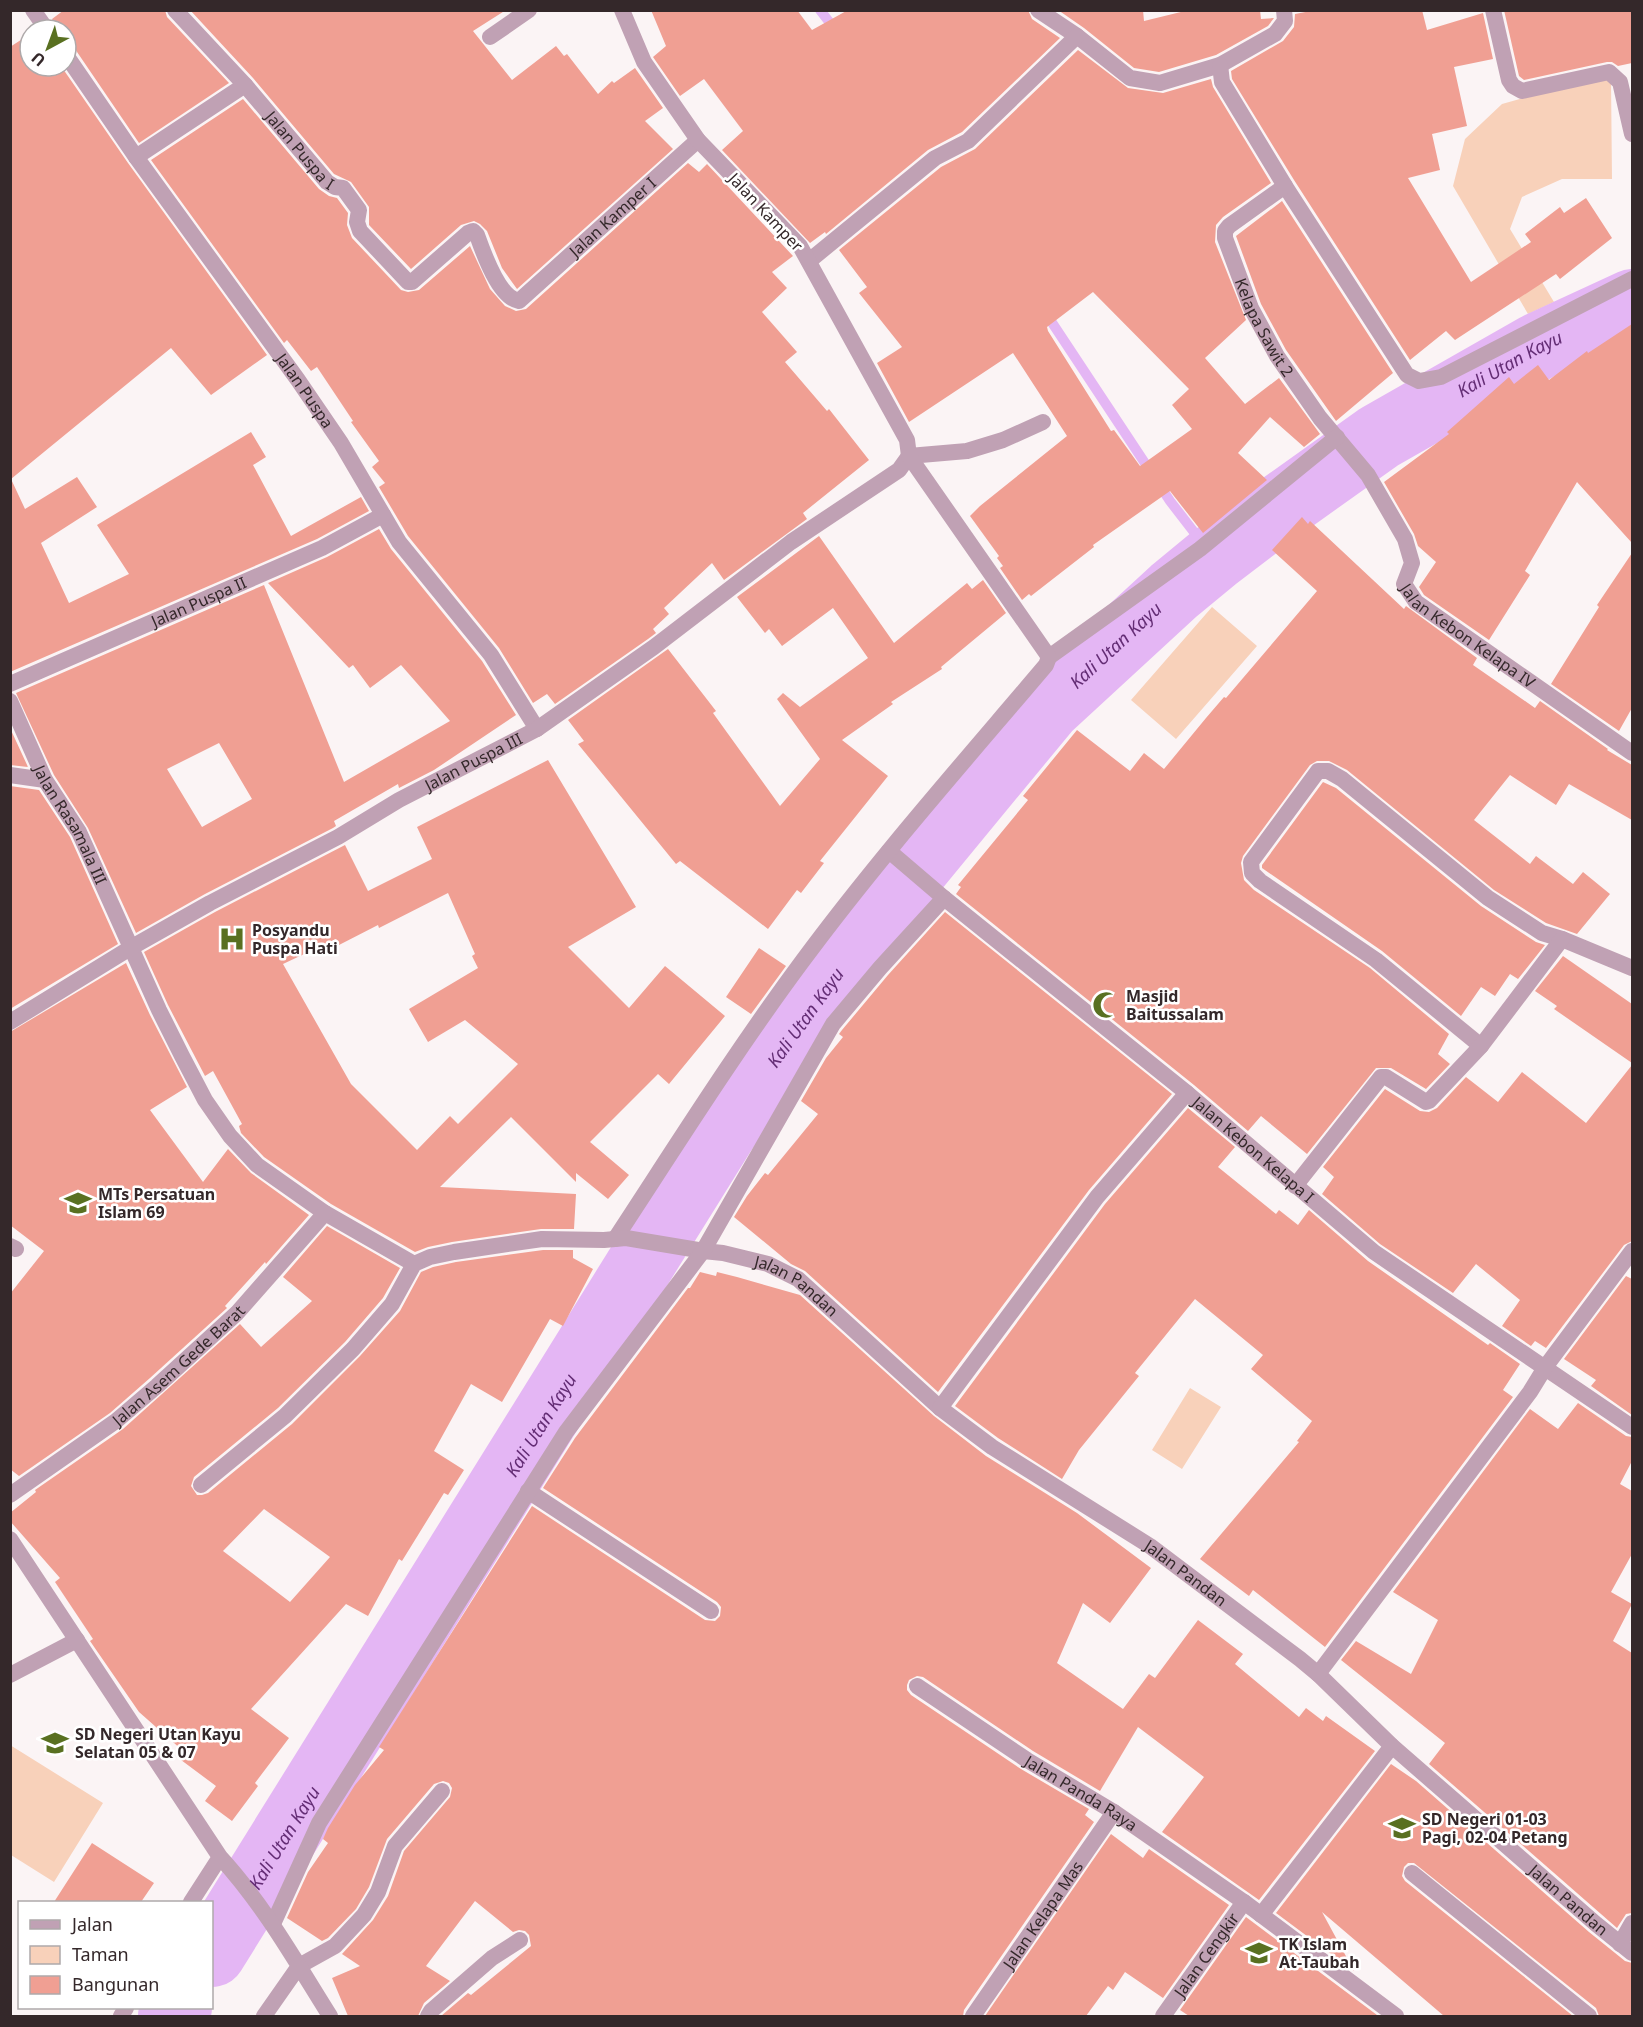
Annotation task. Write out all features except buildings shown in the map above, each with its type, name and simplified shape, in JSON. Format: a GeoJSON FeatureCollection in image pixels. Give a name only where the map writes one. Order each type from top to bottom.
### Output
{"type":"FeatureCollection","features":[{"type":"Feature","properties":{"kind":"street"},"geometry":{"type":"LineString","coordinates":[[136,157],[245,85],[175,10]]}},
{"type":"Feature","properties":{"kind":"street"},"geometry":{"type":"LineString","coordinates":[[490,37],[529,10]]}},
{"type":"Feature","properties":{"kind":"street","name":"Jalan Kamper"},"geometry":{"type":"LineString","coordinates":[[622,10],[644,62],[698,140],[800,246],[908,440],[909,456],[1048,657]]}},
{"type":"Feature","properties":{"kind":"street"},"geometry":{"type":"LineString","coordinates":[[1038,10],[1077,36],[1130,78],[1160,83],[1220,65],[1275,34],[1285,21],[1284,10]]}},
{"type":"Feature","properties":{"kind":"street"},"geometry":{"type":"LineString","coordinates":[[1493,10],[1509,80],[1513,86],[1522,92],[1609,72],[1620,82],[1632,134]]}},
{"type":"Feature","properties":{"kind":"street"},"geometry":{"type":"LineString","coordinates":[[809,261],[934,158],[968,141],[1077,36]]}},
{"type":"Feature","properties":{"kind":"street"},"geometry":{"type":"LineString","coordinates":[[1220,65],[1222,82],[1285,186],[1407,375],[1419,381],[1441,377],[1632,279]]}},
{"type":"Feature","properties":{"kind":"street","name":"Jalan Puspa"},"geometry":{"type":"LineString","coordinates":[[78,72],[341,443],[399,542],[491,655],[537,729]]}},
{"type":"Feature","properties":{"kind":"street","name":"Jalan Puspa I"},"geometry":{"type":"LineString","coordinates":[[245,85],[327,182],[335,187],[343,188],[360,210],[357,222],[360,231],[406,281],[412,282],[473,231],[477,235],[490,269],[510,298],[519,302],[528,295]]}},
{"type":"Feature","properties":{"kind":"street","name":"Jalan Kamper I"},"geometry":{"type":"LineString","coordinates":[[528,295],[698,140]]}},
{"type":"Feature","properties":{"kind":"street","name":"Kelapa Sawit 2"},"geometry":{"type":"LineString","coordinates":[[1285,186],[1229,226],[1225,231],[1225,238],[1251,308],[1277,356],[1320,418],[1368,475]]}},
{"type":"Feature","properties":{"kind":"street"},"geometry":{"type":"LineString","coordinates":[[909,456],[967,451],[1003,440],[1042,422]]}},
{"type":"Feature","properties":{"kind":"street"},"geometry":{"type":"LineString","coordinates":[[621,1238],[708,1097],[800,964],[889,851],[1046,665],[1048,657],[1206,544],[1340,440]]}},
{"type":"Feature","properties":{"kind":"street","name":"Jalan Puspa III"},"geometry":{"type":"LineString","coordinates":[[10,1022],[132,947],[210,903],[338,837],[399,800],[537,729],[654,647],[790,542],[899,470],[909,456]]}},
{"type":"Feature","properties":{"kind":"street","name":"Jalan Kebon Kelapa IV"},"geometry":{"type":"LineString","coordinates":[[1368,475],[1405,539],[1412,563],[1404,584],[1416,602],[1632,753]]}},
{"type":"Feature","properties":{"kind":"street","name":"Jalan Puspa II"},"geometry":{"type":"LineString","coordinates":[[10,684],[322,548],[383,515]]}},
{"type":"Feature","properties":{"kind":"street","name":"Jalan Rasamala III"},"geometry":{"type":"LineString","coordinates":[[10,701],[45,780],[79,832],[182,1056],[206,1100],[230,1136],[257,1165],[325,1213],[414,1264]]}},
{"type":"Feature","properties":{"kind":"street"},"geometry":{"type":"LineString","coordinates":[[1481,1046],[1376,960],[1260,881],[1252,873],[1251,862],[1318,771],[1328,771],[1342,779],[1488,898],[1542,933],[1632,968]]}},
{"type":"Feature","properties":{"kind":"street"},"geometry":{"type":"LineString","coordinates":[[10,775],[45,780]]}},
{"type":"Feature","properties":{"kind":"street","name":"Jalan Kebon Kelapa I"},"geometry":{"type":"LineString","coordinates":[[889,851],[939,894],[1187,1093],[1374,1252],[1546,1366],[1632,1427]]}},
{"type":"Feature","properties":{"kind":"street"},"geometry":{"type":"LineString","coordinates":[[270,1920],[320,1823],[566,1432],[700,1250],[833,1024],[939,894]]}},
{"type":"Feature","properties":{"kind":"street"},"geometry":{"type":"LineString","coordinates":[[1295,1186],[1382,1077],[1386,1077],[1426,1102],[1481,1046],[1562,939]]}},
{"type":"Feature","properties":{"kind":"street"},"geometry":{"type":"LineString","coordinates":[[940,1408],[1097,1197],[1187,1093]]}},
{"type":"Feature","properties":{"kind":"street","name":"Jalan Asem Gede Barat"},"geometry":{"type":"LineString","coordinates":[[10,1495],[116,1421],[157,1386],[237,1313],[325,1213]]}},
{"type":"Feature","properties":{"kind":"street","name":"Jalan Pandan"},"geometry":{"type":"LineString","coordinates":[[414,1264],[430,1257],[454,1252],[542,1239],[621,1238],[723,1253],[768,1264],[798,1279],[940,1408],[992,1447],[1150,1546],[1318,1674],[1392,1746],[1626,1948]]}},
{"type":"Feature","properties":{"kind":"street"},"geometry":{"type":"LineString","coordinates":[[1318,1674],[1530,1392],[1546,1366],[1632,1251]]}},
{"type":"Feature","properties":{"kind":"street"},"geometry":{"type":"LineString","coordinates":[[201,1485],[285,1416],[353,1348],[392,1304],[414,1264]]}},
{"type":"Feature","properties":{"kind":"street"},"geometry":{"type":"LineString","coordinates":[[528,1491],[711,1611]]}},
{"type":"Feature","properties":{"kind":"street"},"geometry":{"type":"LineString","coordinates":[[10,1539],[220,1857],[270,1920],[330,2016]]}},
{"type":"Feature","properties":{"kind":"street"},"geometry":{"type":"LineString","coordinates":[[10,1675],[77,1640]]}},
{"type":"Feature","properties":{"kind":"street","name":"Jalan Panda Raya"},"geometry":{"type":"LineString","coordinates":[[917,1686],[1028,1760],[1114,1812],[1244,1902]]}},
{"type":"Feature","properties":{"kind":"street"},"geometry":{"type":"LineString","coordinates":[[1262,1915],[1392,1746]]}},
{"type":"Feature","properties":{"kind":"street"},"geometry":{"type":"LineString","coordinates":[[264,2016],[299,1966],[335,1946],[364,1916],[378,1892],[395,1846],[442,1791]]}},
{"type":"Feature","properties":{"kind":"street","name":"Jalan Kelapa Mas"},"geometry":{"type":"LineString","coordinates":[[973,2016],[1114,1812]]}},
{"type":"Feature","properties":{"kind":"street"},"geometry":{"type":"LineString","coordinates":[[192,1901],[220,1857]]}},
{"type":"Feature","properties":{"kind":"street"},"geometry":{"type":"LineString","coordinates":[[1412,1873],[1589,2016]]}},
{"type":"Feature","properties":{"kind":"street","name":"Jalan Cengkir"},"geometry":{"type":"LineString","coordinates":[[1163,2016],[1244,1902],[1396,2016]]}},
{"type":"Feature","properties":{"kind":"street"},"geometry":{"type":"LineString","coordinates":[[1626,1948],[1632,1923]]}},
{"type":"Feature","properties":{"kind":"street"},"geometry":{"type":"LineString","coordinates":[[428,2016],[492,1958],[520,1940]]}},
{"type":"Feature","properties":{"kind":"green space"},"geometry":{"type":"Polygon","coordinates":[[[1611,79],[1612,179],[1562,179],[1522,197],[1510,229],[1554,302],[1528,314],[1453,186],[1465,139],[1502,104],[1572,84],[1611,79]]]}},
{"type":"Feature","properties":{"kind":"green space"},"geometry":{"type":"Polygon","coordinates":[[[1212,607],[1257,646],[1176,739],[1131,700],[1212,607]]]}},
{"type":"Feature","properties":{"kind":"green space"},"geometry":{"type":"Polygon","coordinates":[[[1190,1388],[1221,1407],[1182,1469],[1152,1450],[1190,1388]]]}},
{"type":"Feature","properties":{"kind":"green space"},"geometry":{"type":"Polygon","coordinates":[[[10,1745],[103,1803],[54,1882],[11,1855],[10,1745]]]}},
{"type":"Feature","properties":{"kind":"waterway"},"geometry":{"type":"LineString","coordinates":[[820,10],[837,32]]}},
{"type":"Feature","properties":{"kind":"waterway","name":"Kali Utan Kayu"},"geometry":{"type":"LineString","coordinates":[[213,1951],[722,1133],[892,896],[1047,708],[1174,591],[1214,558],[1379,437],[1537,347],[1632,303]]}},
{"type":"Feature","properties":{"kind":"waterway"},"geometry":{"type":"LineString","coordinates":[[1045,312],[1170,501],[1214,558]]}},
{"type":"Feature","properties":{"kind":"waterway","name":"Kali Utan Kayu"},"geometry":{"type":"LineString","coordinates":[[172,2016],[177,2009]]}},
{"type":"Feature","properties":{"kind":"place","name":"Posyandu Puspa Hati"},"geometry":{"type":"Point","coordinates":[232,939]}},
{"type":"Feature","properties":{"kind":"place","name":"Masjid Baitussalam"},"geometry":{"type":"Point","coordinates":[1106,1005]}},
{"type":"Feature","properties":{"kind":"place","name":"MTs Persatuan Islam 69"},"geometry":{"type":"Point","coordinates":[78,1203]}},
{"type":"Feature","properties":{"kind":"place","name":"SD Negeri Utan Kayu Selatan 05 & 07"},"geometry":{"type":"Point","coordinates":[55,1743]}},
{"type":"Feature","properties":{"kind":"place","name":"SD Negeri 01-03 Pagi, 02-04 Petang"},"geometry":{"type":"Point","coordinates":[1402,1828]}},
{"type":"Feature","properties":{"kind":"place","name":"TK Islam At-Taubah"},"geometry":{"type":"Point","coordinates":[1259,1953]}}]}
